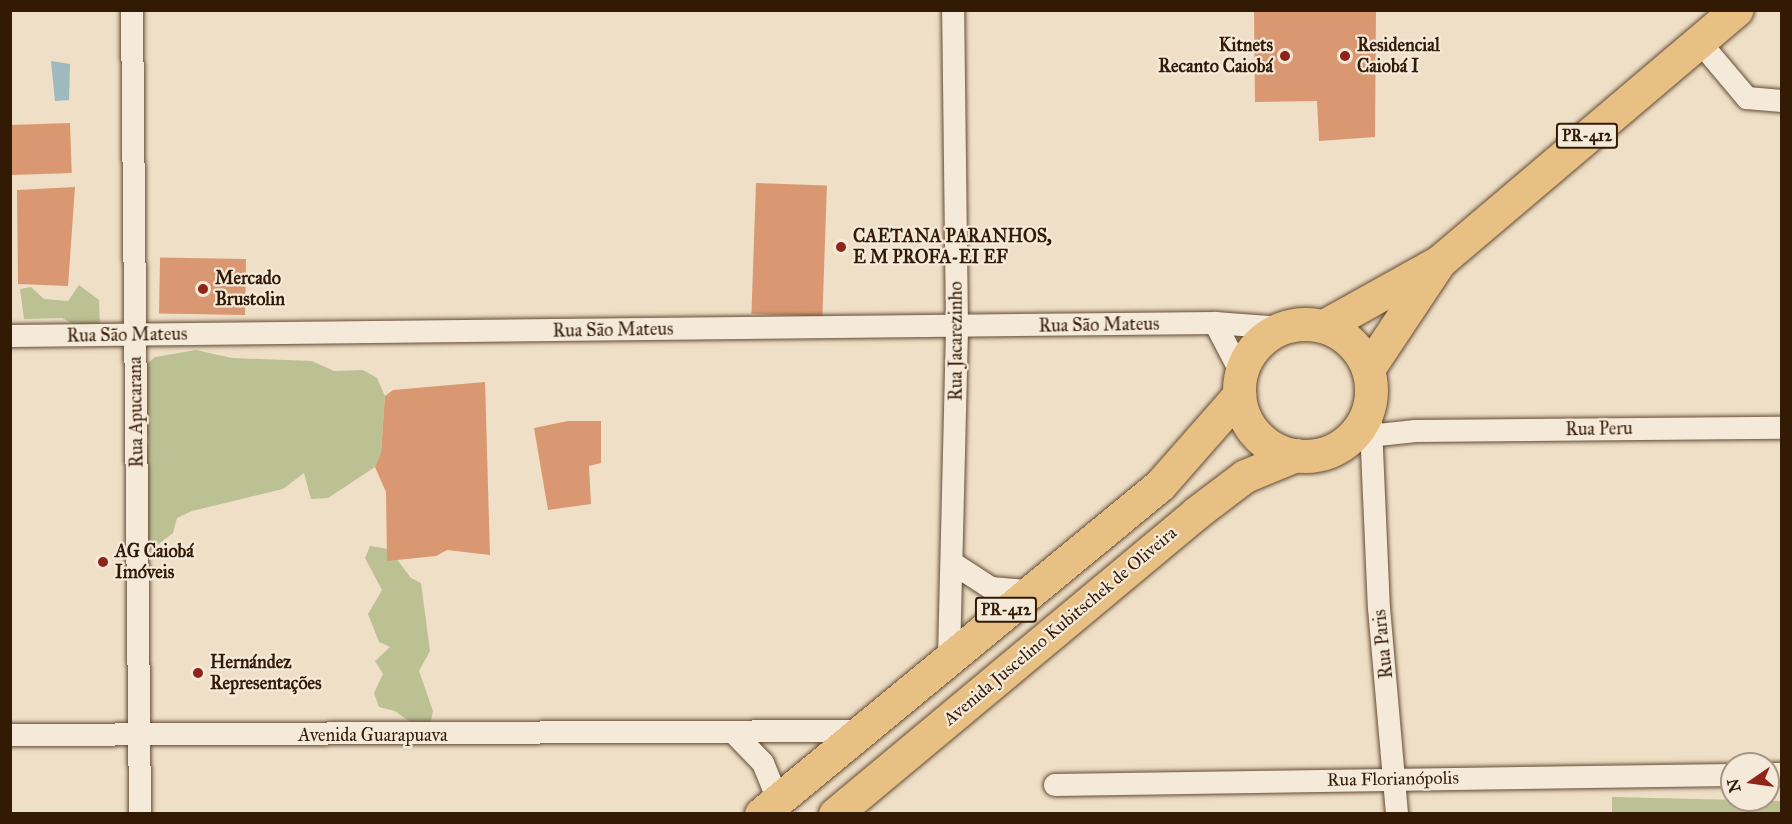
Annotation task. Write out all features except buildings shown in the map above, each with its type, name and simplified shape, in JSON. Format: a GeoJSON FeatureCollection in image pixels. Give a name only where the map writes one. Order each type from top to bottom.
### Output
{"type":"FeatureCollection","features":[{"type":"Feature","properties":{"kind":"main road","name":"PR-412"},"geometry":{"type":"LineString","coordinates":[[770,807],[1160,485],[1240,384],[1264,338],[1282,328],[1324,326],[1439,262],[1736,10]]}},
{"type":"Feature","properties":{"kind":"main road","name":"PR-412"},"geometry":{"type":"LineString","coordinates":[[1296,455],[1331,451],[1363,414],[1439,262]]}},
{"type":"Feature","properties":{"kind":"main road"},"geometry":{"type":"LineString","coordinates":[[1324,326],[1359,350],[1363,414]]}},
{"type":"Feature","properties":{"kind":"main road"},"geometry":{"type":"LineString","coordinates":[[1240,384],[1257,435],[1296,455]]}},
{"type":"Feature","properties":{"kind":"main road","name":"Avenida Juscelino Kubitschek de Oliveira"},"geometry":{"type":"LineString","coordinates":[[835,813],[1197,513],[1245,476],[1296,455]]}},
{"type":"Feature","properties":{"kind":"street","name":"Rua Apucarana"},"geometry":{"type":"LineString","coordinates":[[132,10],[140,813]]}},
{"type":"Feature","properties":{"kind":"street","name":"Rua Jacarezinho"},"geometry":{"type":"LineString","coordinates":[[949,657],[954,564],[957,327],[953,10]]}},
{"type":"Feature","properties":{"kind":"street"},"geometry":{"type":"LineString","coordinates":[[1700,41],[1747,98],[1782,101]]}},
{"type":"Feature","properties":{"kind":"street","name":"Rua São Mateus"},"geometry":{"type":"LineString","coordinates":[[10,336],[1215,323],[1282,328]]}},
{"type":"Feature","properties":{"kind":"street"},"geometry":{"type":"LineString","coordinates":[[1215,323],[1240,384]]}},
{"type":"Feature","properties":{"kind":"street"},"geometry":{"type":"LineString","coordinates":[[1363,414],[1384,411],[1416,431]]}},
{"type":"Feature","properties":{"kind":"street","name":"Rua Peru"},"geometry":{"type":"LineString","coordinates":[[1363,414],[1416,431],[1782,428]]}},
{"type":"Feature","properties":{"kind":"street","name":"Rua Paris"},"geometry":{"type":"LineString","coordinates":[[1363,414],[1375,475],[1379,608],[1396,779],[1397,813]]}},
{"type":"Feature","properties":{"kind":"street"},"geometry":{"type":"LineString","coordinates":[[954,564],[990,588],[1029,591]]}},
{"type":"Feature","properties":{"kind":"street","name":"Avenida Guarapuava"},"geometry":{"type":"LineString","coordinates":[[10,735],[735,734],[866,730]]}},
{"type":"Feature","properties":{"kind":"street"},"geometry":{"type":"LineString","coordinates":[[735,734],[763,763],[770,807]]}},
{"type":"Feature","properties":{"kind":"street","name":"Rua Florianópolis"},"geometry":{"type":"LineString","coordinates":[[1055,785],[1720,775]]}},
{"type":"Feature","properties":{"kind":"green space"},"geometry":{"type":"Polygon","coordinates":[[[79,285],[99,300],[100,330],[93,335],[62,318],[24,319],[20,289],[31,287],[44,299],[68,301],[79,285]]]}},
{"type":"Feature","properties":{"kind":"green space"},"geometry":{"type":"Polygon","coordinates":[[[196,350],[232,358],[312,361],[334,371],[363,370],[377,378],[385,396],[381,453],[375,467],[328,498],[311,499],[304,473],[283,489],[192,511],[177,518],[173,533],[143,556],[136,455],[149,443],[142,397],[144,367],[155,357],[196,350]]]}},
{"type":"Feature","properties":{"kind":"green space"},"geometry":{"type":"Polygon","coordinates":[[[370,546],[389,549],[411,578],[421,583],[430,651],[419,671],[433,711],[428,735],[395,711],[379,707],[374,693],[383,674],[375,661],[390,647],[379,642],[368,614],[382,590],[365,558],[370,546]]]}},
{"type":"Feature","properties":{"kind":"green space"},"geometry":{"type":"Polygon","coordinates":[[[1612,797],[1720,800],[1720,812],[1780,812],[1781,801],[1781,813],[1612,813],[1612,797]]]}},
{"type":"Feature","properties":{"kind":"water"},"geometry":{"type":"Polygon","coordinates":[[[51,61],[70,64],[69,100],[55,101],[51,61]]]}},
{"type":"Feature","properties":{"kind":"place","name":"Kitnets Recanto Caiobá"},"geometry":{"type":"Point","coordinates":[1285,56]}},
{"type":"Feature","properties":{"kind":"place","name":"Residencial Caiobá I"},"geometry":{"type":"Point","coordinates":[1345,56]}},
{"type":"Feature","properties":{"kind":"place","name":"CAETANA PARANHOS, E M PROFA-EI EF"},"geometry":{"type":"Point","coordinates":[841,247]}},
{"type":"Feature","properties":{"kind":"place","name":"Mercado Brustolin"},"geometry":{"type":"Point","coordinates":[203,289]}},
{"type":"Feature","properties":{"kind":"place","name":"AG Caiobá Imóveis"},"geometry":{"type":"Point","coordinates":[103,562]}},
{"type":"Feature","properties":{"kind":"place","name":"Hernández Representações"},"geometry":{"type":"Point","coordinates":[198,673]}}]}
